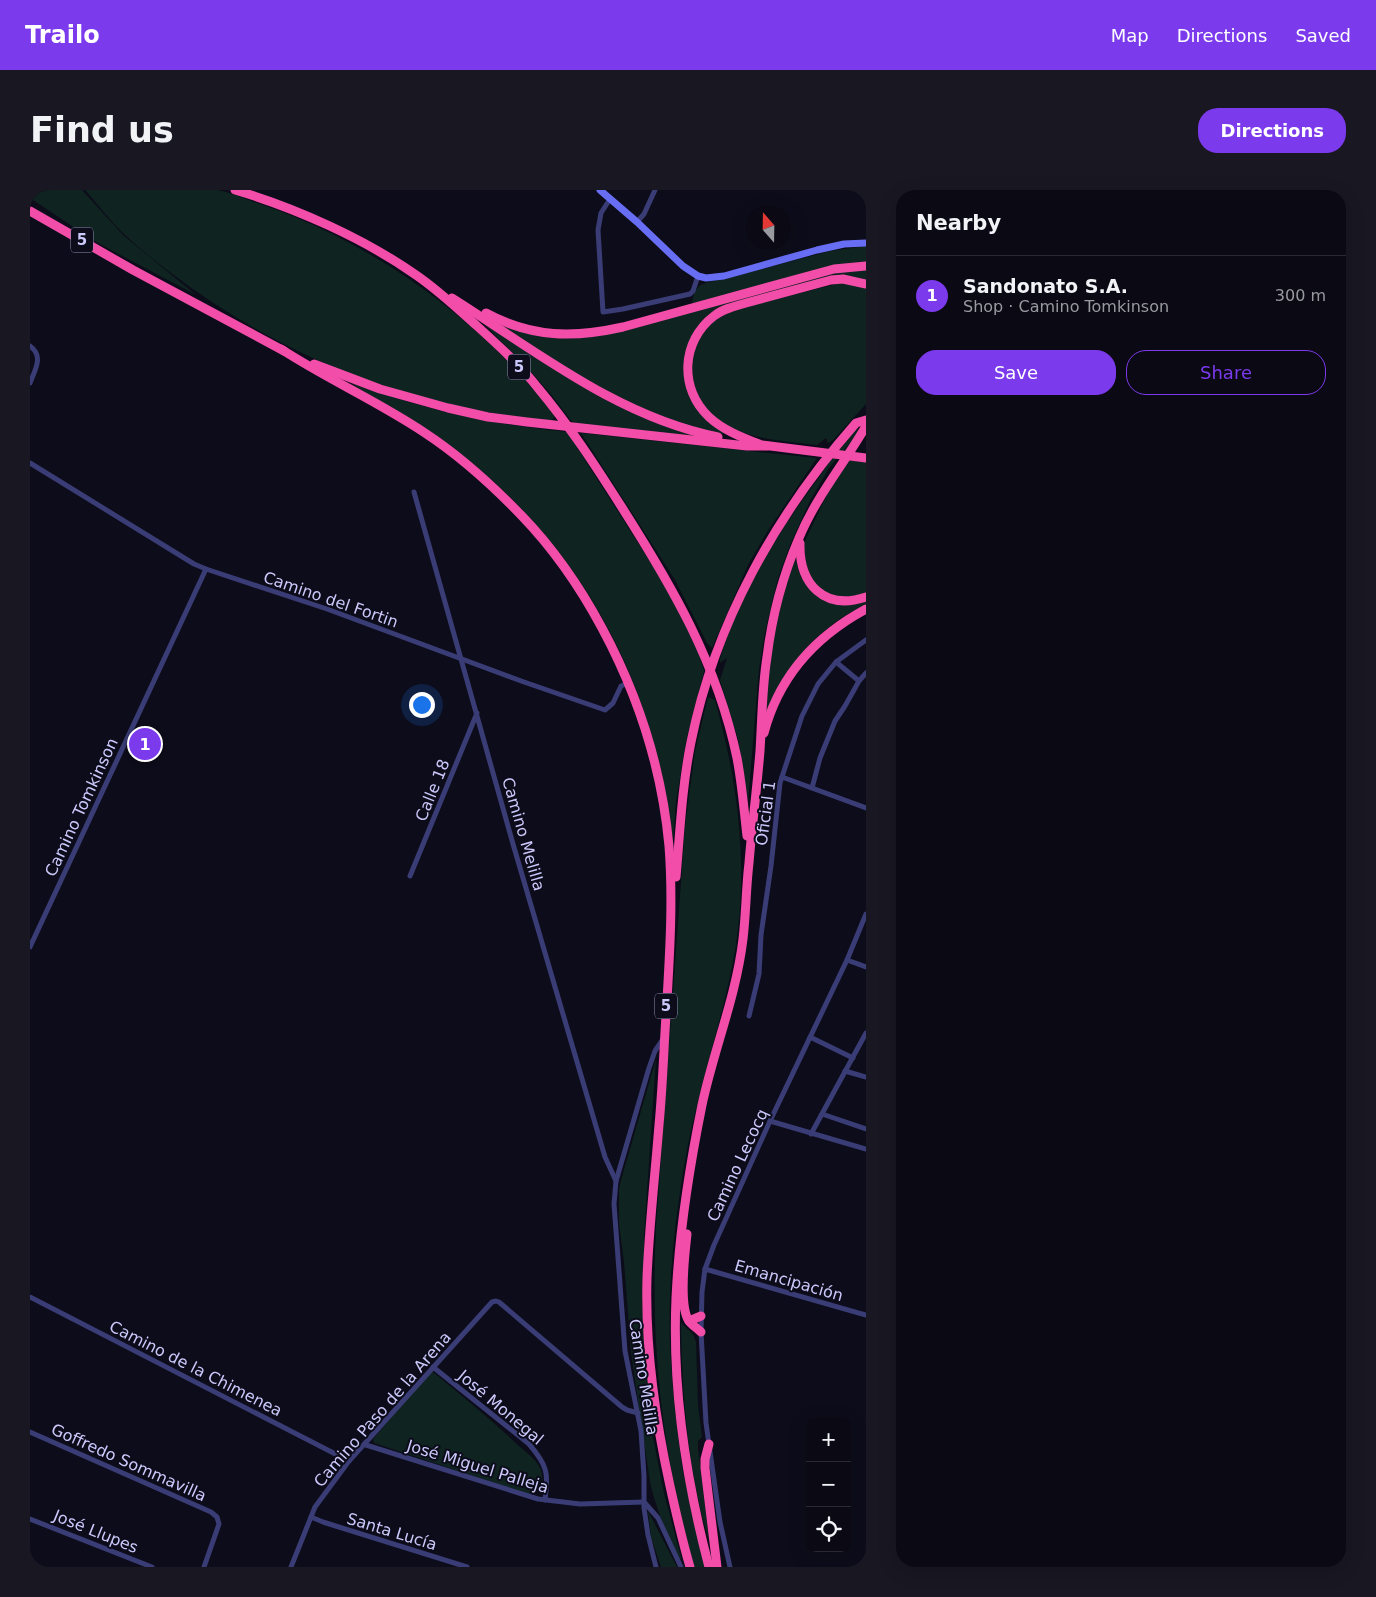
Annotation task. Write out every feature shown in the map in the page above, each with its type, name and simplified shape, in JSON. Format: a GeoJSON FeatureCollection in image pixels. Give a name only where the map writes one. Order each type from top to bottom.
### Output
{"type":"FeatureCollection","features":[{"type":"Feature","properties":{"kind":"highway","name":"5"},"geometry":{"type":"LineString","coordinates":[[235,190],[264,199],[322,223],[353,238],[416,275],[441,294],[498,345],[537,386],[596,466],[659,566],[692,626],[720,696],[737,758],[748,839],[748,872],[743,940],[736,982],[705,1094],[689,1170],[676,1300],[676,1346],[683,1434],[693,1497],[709,1567]]}},
{"type":"Feature","properties":{"kind":"highway","name":"5"},"geometry":{"type":"LineString","coordinates":[[30,211],[133,270],[281,349],[300,362],[360,394],[427,434],[455,454],[522,516],[546,544],[587,600],[601,626],[628,683],[649,742],[663,805],[671,869],[672,921],[647,1279],[653,1392],[662,1450],[679,1530],[690,1567]]}},
{"type":"Feature","properties":{"kind":"highway"},"geometry":{"type":"LineString","coordinates":[[416,275],[510,325],[532,331],[570,335],[589,334],[624,327],[834,270],[866,266]]}},
{"type":"Feature","properties":{"kind":"highway"},"geometry":{"type":"LineString","coordinates":[[416,275],[580,381],[628,406],[684,428],[712,436],[807,452],[865,458]]}},
{"type":"Feature","properties":{"kind":"highway"},"geometry":{"type":"LineString","coordinates":[[767,446],[735,435],[710,418],[698,404],[689,383],[687,366],[694,339],[714,315],[731,307],[831,280],[843,279],[866,284]]}},
{"type":"Feature","properties":{"kind":"highway"},"geometry":{"type":"LineString","coordinates":[[281,349],[348,377],[412,398],[488,417],[747,446],[767,446]]}},
{"type":"Feature","properties":{"kind":"highway"},"geometry":{"type":"LineString","coordinates":[[672,921],[685,784],[691,743],[706,686],[720,644],[741,594],[759,559],[784,518],[801,492],[839,443],[856,423],[866,420]]}},
{"type":"Feature","properties":{"kind":"highway"},"geometry":{"type":"LineString","coordinates":[[748,872],[760,753],[764,674],[770,635],[785,577],[800,536],[830,481],[866,426]]}},
{"type":"Feature","properties":{"kind":"highway"},"geometry":{"type":"LineString","coordinates":[[800,536],[800,556],[803,570],[816,591],[824,596],[842,601],[866,597]]}},
{"type":"Feature","properties":{"kind":"highway"},"geometry":{"type":"LineString","coordinates":[[760,753],[766,726],[774,703],[801,660],[829,632],[866,609]]}},
{"type":"Feature","properties":{"kind":"highway"},"geometry":{"type":"LineString","coordinates":[[683,1215],[687,1231],[684,1307],[689,1321],[701,1332]]}},
{"type":"Feature","properties":{"kind":"highway"},"geometry":{"type":"LineString","coordinates":[[689,1321],[701,1316]]}},
{"type":"Feature","properties":{"kind":"highway"},"geometry":{"type":"LineString","coordinates":[[709,1444],[705,1468],[717,1567]]}},
{"type":"Feature","properties":{"kind":"street"},"geometry":{"type":"LineString","coordinates":[[600,190],[683,266],[698,276],[718,278],[817,250],[844,244],[866,243]]}},
{"type":"Feature","properties":{"kind":"street"},"geometry":{"type":"LineString","coordinates":[[637,222],[644,214],[655,190]]}},
{"type":"Feature","properties":{"kind":"street"},"geometry":{"type":"LineString","coordinates":[[610,198],[601,213],[598,230],[604,312],[690,294],[693,291],[698,276]]}},
{"type":"Feature","properties":{"kind":"street"},"geometry":{"type":"LineString","coordinates":[[30,346],[39,358],[30,383]]}},
{"type":"Feature","properties":{"kind":"street","name":"Camino del Fortin"},"geometry":{"type":"LineString","coordinates":[[30,463],[194,564],[206,569],[327,609],[605,710],[613,703],[621,686],[628,683]]}},
{"type":"Feature","properties":{"kind":"street","name":"Camino Melilla"},"geometry":{"type":"LineString","coordinates":[[414,492],[605,1157],[616,1181]]}},
{"type":"Feature","properties":{"kind":"street","name":"Camino Tomkinson"},"geometry":{"type":"LineString","coordinates":[[30,947],[206,569]]}},
{"type":"Feature","properties":{"kind":"street","name":"Oficial 1"},"geometry":{"type":"LineString","coordinates":[[749,1016],[759,974],[761,935],[782,777],[802,716],[818,684],[836,662],[866,640]]}},
{"type":"Feature","properties":{"kind":"street"},"geometry":{"type":"LineString","coordinates":[[836,662],[859,681]]}},
{"type":"Feature","properties":{"kind":"street"},"geometry":{"type":"LineString","coordinates":[[812,788],[820,758],[831,729],[859,681],[866,673]]}},
{"type":"Feature","properties":{"kind":"street","name":"Calle 18"},"geometry":{"type":"LineString","coordinates":[[410,876],[477,713]]}},
{"type":"Feature","properties":{"kind":"street"},"geometry":{"type":"LineString","coordinates":[[782,777],[866,808]]}},
{"type":"Feature","properties":{"kind":"street","name":"Camino Lecocq"},"geometry":{"type":"LineString","coordinates":[[730,1567],[720,1522],[709,1444],[701,1332],[702,1292],[705,1269],[770,1121],[847,960],[866,914]]}},
{"type":"Feature","properties":{"kind":"street"},"geometry":{"type":"LineString","coordinates":[[847,960],[866,967]]}},
{"type":"Feature","properties":{"kind":"street"},"geometry":{"type":"LineString","coordinates":[[811,1134],[866,1033]]}},
{"type":"Feature","properties":{"kind":"street"},"geometry":{"type":"LineString","coordinates":[[810,1036],[853,1058]]}},
{"type":"Feature","properties":{"kind":"street","name":"Camino Melilla"},"geometry":{"type":"LineString","coordinates":[[656,1567],[648,1535],[644,1502],[644,1476],[638,1413],[625,1351],[613,1217],[616,1181],[655,1051],[664,1037]]}},
{"type":"Feature","properties":{"kind":"street"},"geometry":{"type":"LineString","coordinates":[[845,1071],[866,1077]]}},
{"type":"Feature","properties":{"kind":"street"},"geometry":{"type":"LineString","coordinates":[[822,1114],[866,1129]]}},
{"type":"Feature","properties":{"kind":"street"},"geometry":{"type":"LineString","coordinates":[[770,1121],[866,1149]]}},
{"type":"Feature","properties":{"kind":"street","name":"Emancipación"},"geometry":{"type":"LineString","coordinates":[[705,1269],[866,1315]]}},
{"type":"Feature","properties":{"kind":"street","name":"Camino de la Chimenea"},"geometry":{"type":"LineString","coordinates":[[30,1297],[349,1461]]}},
{"type":"Feature","properties":{"kind":"street","name":"Camino Paso de la Arena"},"geometry":{"type":"LineString","coordinates":[[291,1567],[310,1517],[318,1502],[349,1461],[492,1302],[499,1302],[622,1407],[638,1413]]}},
{"type":"Feature","properties":{"kind":"street","name":"José Monegal"},"geometry":{"type":"LineString","coordinates":[[433,1367],[529,1444],[543,1462],[547,1471],[544,1500]]}},
{"type":"Feature","properties":{"kind":"street","name":"Goffredo Sommavilla"},"geometry":{"type":"LineString","coordinates":[[30,1432],[211,1512],[217,1518],[219,1524],[204,1567]]}},
{"type":"Feature","properties":{"kind":"street","name":"José Miguel Palleja"},"geometry":{"type":"LineString","coordinates":[[366,1444],[544,1500],[580,1504],[644,1502]]}},
{"type":"Feature","properties":{"kind":"street"},"geometry":{"type":"LineString","coordinates":[[644,1502],[658,1518],[681,1567]]}},
{"type":"Feature","properties":{"kind":"street","name":"Santa Lucía"},"geometry":{"type":"LineString","coordinates":[[310,1517],[467,1567]]}},
{"type":"Feature","properties":{"kind":"street","name":"José Llupes"},"geometry":{"type":"LineString","coordinates":[[30,1519],[152,1567]]}},
{"type":"Feature","properties":{"kind":"green space"},"geometry":{"type":"Polygon","coordinates":[[[30,190],[82,190],[123,235],[196,295],[96,242],[30,198],[30,190]]]}},
{"type":"Feature","properties":{"kind":"green space"},"geometry":{"type":"Polygon","coordinates":[[[85,190],[217,190],[239,196],[302,220],[344,240],[384,263],[460,317],[526,381],[555,416],[551,422],[502,415],[454,405],[362,378],[318,360],[232,315],[190,287],[132,241],[114,224],[85,190]]]}},
{"type":"Feature","properties":{"kind":"green space"},"geometry":{"type":"Polygon","coordinates":[[[866,246],[866,262],[692,304],[697,288],[704,283],[830,251],[866,246]]]}},
{"type":"Feature","properties":{"kind":"green space"},"geometry":{"type":"Polygon","coordinates":[[[866,270],[866,280],[849,276],[838,276],[704,320],[685,381],[724,431],[723,434],[670,420],[619,399],[576,375],[503,327],[505,325],[567,338],[839,272],[866,270]]]}},
{"type":"Feature","properties":{"kind":"green space"},"geometry":{"type":"Polygon","coordinates":[[[840,283],[852,284],[866,289],[866,404],[833,440],[828,443],[826,438],[817,445],[748,434],[737,431],[716,419],[699,398],[692,374],[695,348],[706,328],[729,311],[840,283]]]}},
{"type":"Feature","properties":{"kind":"green space"},"geometry":{"type":"Polygon","coordinates":[[[480,320],[586,388],[721,439],[573,423],[524,364],[480,320]]]}},
{"type":"Feature","properties":{"kind":"green space"},"geometry":{"type":"Polygon","coordinates":[[[351,383],[411,403],[457,415],[567,432],[656,571],[698,651],[704,671],[686,741],[676,802],[673,842],[664,786],[650,731],[631,678],[607,627],[578,579],[544,534],[505,492],[436,435],[367,395],[351,383]]]}},
{"type":"Feature","properties":{"kind":"green space"},"geometry":{"type":"Polygon","coordinates":[[[858,429],[857,435],[829,468],[810,501],[790,545],[778,578],[765,632],[759,669],[748,803],[738,739],[720,680],[727,658],[720,663],[720,659],[738,610],[762,563],[790,518],[837,450],[846,438],[858,429]]]}},
{"type":"Feature","properties":{"kind":"green space"},"geometry":{"type":"Polygon","coordinates":[[[581,433],[817,458],[767,532],[748,565],[712,648],[707,643],[675,580],[581,433]]]}},
{"type":"Feature","properties":{"kind":"green space"},"geometry":{"type":"Polygon","coordinates":[[[846,460],[866,462],[866,593],[851,599],[827,595],[808,578],[803,545],[832,484],[846,460]]]}},
{"type":"Feature","properties":{"kind":"green space"},"geometry":{"type":"Polygon","coordinates":[[[795,558],[801,577],[817,596],[866,600],[866,604],[833,624],[806,648],[785,678],[768,713],[765,712],[767,677],[779,607],[795,558]]]}},
{"type":"Feature","properties":{"kind":"green space"},"geometry":{"type":"Polygon","coordinates":[[[708,697],[715,700],[730,762],[739,824],[741,887],[739,919],[730,978],[689,1139],[677,1211],[671,1277],[670,1344],[677,1428],[684,1478],[706,1567],[694,1567],[666,1440],[657,1357],[655,1272],[656,1227],[685,826],[695,751],[708,697]]]}},
{"type":"Feature","properties":{"kind":"green space"},"geometry":{"type":"Polygon","coordinates":[[[656,1059],[644,1236],[644,1344],[653,1437],[664,1493],[682,1561],[672,1546],[650,1482],[631,1352],[619,1224],[619,1189],[621,1180],[656,1059]]]}},
{"type":"Feature","properties":{"kind":"green space"},"geometry":{"type":"Polygon","coordinates":[[[681,1323],[693,1334],[696,1342],[698,1405],[702,1437],[698,1441],[698,1448],[709,1541],[691,1461],[685,1406],[681,1323]]]}},
{"type":"Feature","properties":{"kind":"green space"},"geometry":{"type":"Polygon","coordinates":[[[431,1372],[477,1408],[531,1456],[540,1468],[542,1475],[541,1483],[534,1493],[531,1495],[374,1443],[373,1439],[431,1372]]]}},
{"type":"Feature","properties":{"kind":"green space"},"geometry":{"type":"Polygon","coordinates":[[[648,1511],[677,1567],[661,1567],[651,1537],[648,1511]]]}},
{"type":"Feature","properties":{"kind":"place","name":"Sandonato S.A."},"geometry":{"type":"Point","coordinates":[145,744]}}]}
